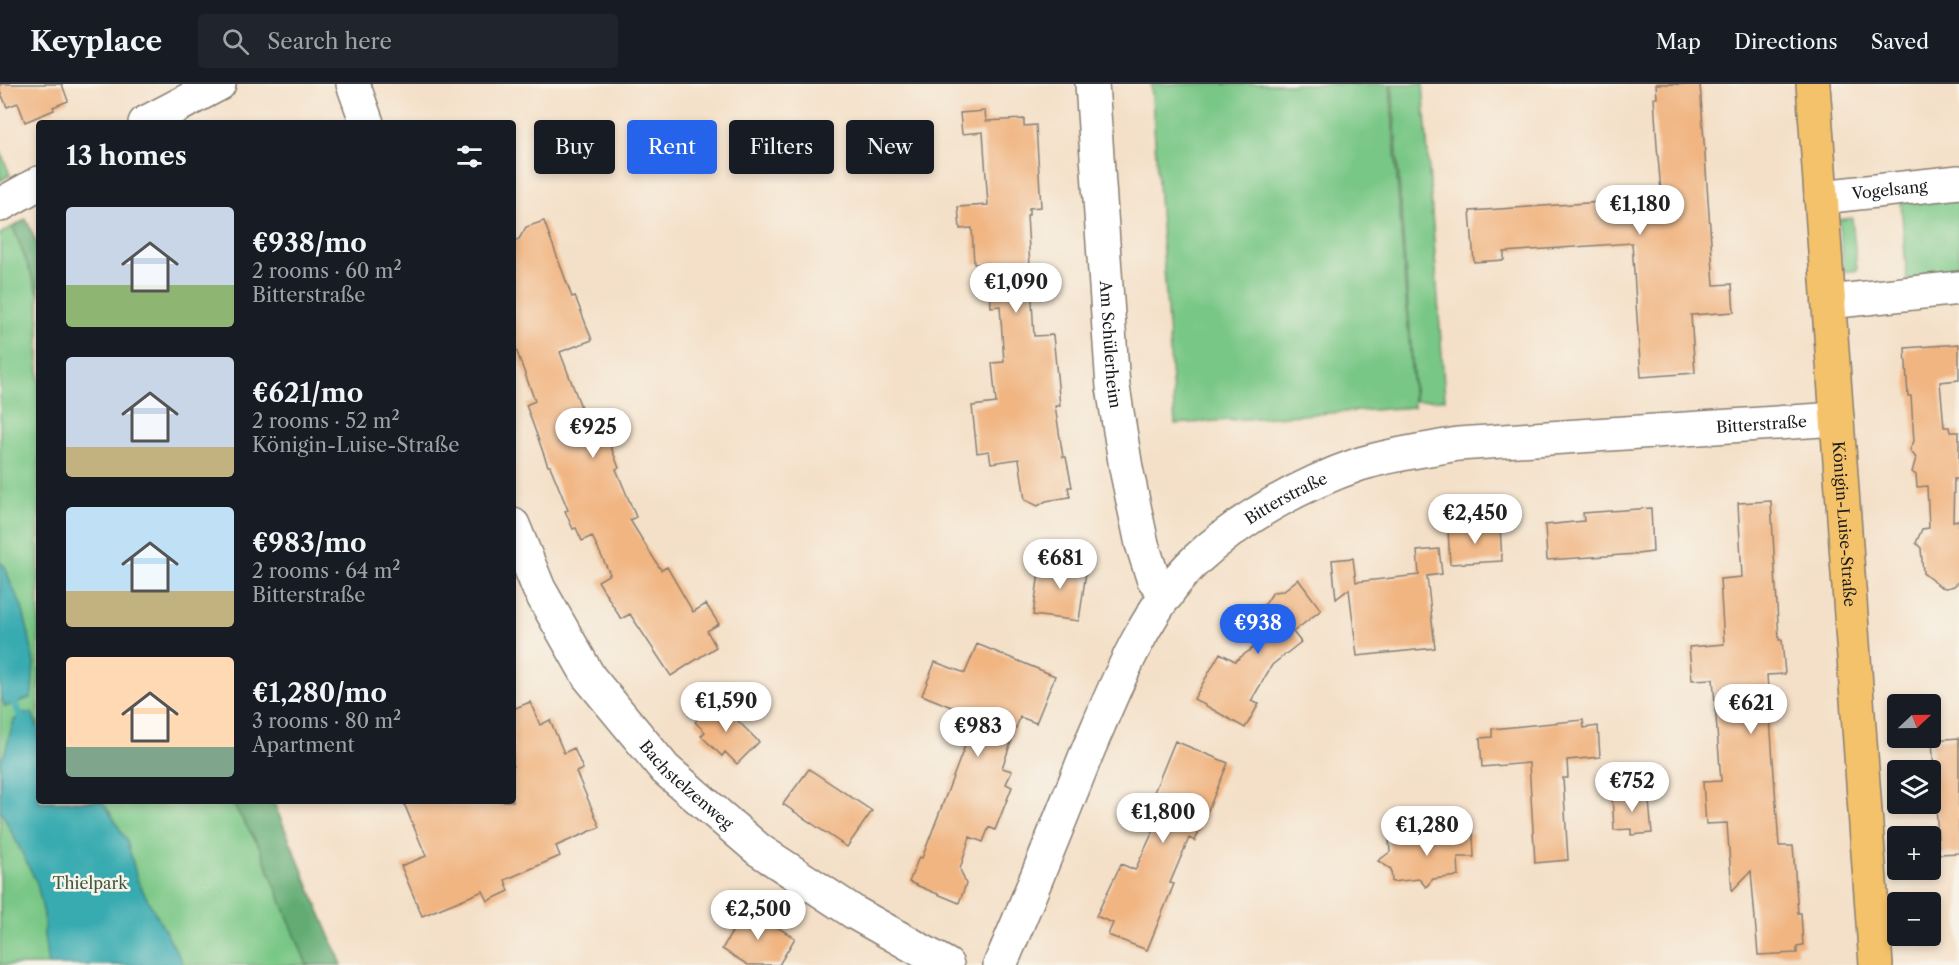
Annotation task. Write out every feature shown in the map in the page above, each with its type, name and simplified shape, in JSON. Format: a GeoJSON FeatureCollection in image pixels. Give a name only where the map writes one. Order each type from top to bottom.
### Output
{"type":"FeatureCollection","features":[{"type":"Feature","properties":{"kind":"main road","name":"Königin-Luise-Straße"},"geometry":{"type":"LineString","coordinates":[[1813,84],[1876,965]]}},
{"type":"Feature","properties":{"kind":"street"},"geometry":{"type":"LineString","coordinates":[[151,120],[219,84]]}},
{"type":"Feature","properties":{"kind":"street"},"geometry":{"type":"LineString","coordinates":[[353,84],[366,120]]}},
{"type":"Feature","properties":{"kind":"street","name":"Am Schülerheim"},"geometry":{"type":"LineString","coordinates":[[1092,84],[1113,387],[1126,468],[1142,544],[1153,578],[1167,595]]}},
{"type":"Feature","properties":{"kind":"street","name":"Vogelsang"},"geometry":{"type":"LineString","coordinates":[[1821,197],[1959,182]]}},
{"type":"Feature","properties":{"kind":"street"},"geometry":{"type":"LineString","coordinates":[[0,204],[36,185]]}},
{"type":"Feature","properties":{"kind":"street"},"geometry":{"type":"LineString","coordinates":[[1829,302],[1959,288]]}},
{"type":"Feature","properties":{"kind":"street","name":"Bitterstraße"},"geometry":{"type":"LineString","coordinates":[[1000,965],[1115,686],[1147,626],[1167,595],[1196,559],[1275,503],[1322,479],[1362,464],[1458,444],[1837,419]]}},
{"type":"Feature","properties":{"kind":"street","name":"Bachstelzenweg"},"geometry":{"type":"LineString","coordinates":[[516,533],[538,589],[589,677],[665,769],[759,850],[855,913],[947,965]]}},
{"type":"Feature","properties":{"kind":"green space"},"geometry":{"type":"Polygon","coordinates":[[[1151,84],[1390,84],[1414,407],[1175,424],[1151,84]]]}},
{"type":"Feature","properties":{"kind":"green space"},"geometry":{"type":"Polygon","coordinates":[[[1392,84],[1423,84],[1445,399],[1415,401],[1392,84]]]}},
{"type":"Feature","properties":{"kind":"green space"},"geometry":{"type":"Polygon","coordinates":[[[0,150],[10,175],[0,181],[0,150]]]}},
{"type":"Feature","properties":{"kind":"green space"},"geometry":{"type":"Polygon","coordinates":[[[1959,195],[1959,274],[1907,280],[1901,202],[1959,195]]]}},
{"type":"Feature","properties":{"kind":"green space"},"geometry":{"type":"Polygon","coordinates":[[[1852,218],[1857,270],[1844,272],[1839,220],[1852,218]]]}},
{"type":"Feature","properties":{"kind":"green space","name":"Thielpark"},"geometry":{"type":"Polygon","coordinates":[[[26,219],[36,242],[36,804],[274,804],[342,965],[0,965],[0,234],[26,219]]]}},
{"type":"Feature","properties":{"kind":"green space"},"geometry":{"type":"Polygon","coordinates":[[[26,219],[36,242],[36,287],[13,227],[26,219]]]}},
{"type":"Feature","properties":{"kind":"green space"},"geometry":{"type":"Polygon","coordinates":[[[233,804],[274,804],[342,965],[307,965],[259,846],[233,804]]]}},
{"type":"Feature","properties":{"kind":"water"},"geometry":{"type":"Polygon","coordinates":[[[0,562],[5,566],[22,607],[34,663],[30,698],[5,707],[0,694],[0,562]]]}},
{"type":"Feature","properties":{"kind":"water"},"geometry":{"type":"Polygon","coordinates":[[[24,713],[32,713],[36,723],[36,804],[103,804],[127,841],[138,882],[184,965],[48,965],[44,915],[37,883],[0,809],[0,762],[14,720],[24,713]]]}},
{"type":"Feature","properties":{"kind":"building"},"geometry":{"type":"Polygon","coordinates":[[[0,84],[62,84],[68,101],[53,107],[54,110],[25,122],[18,103],[7,107],[0,91],[0,84]]]}},
{"type":"Feature","properties":{"kind":"building"},"geometry":{"type":"Polygon","coordinates":[[[1656,84],[1700,84],[1714,285],[1732,284],[1734,312],[1691,315],[1695,373],[1641,377],[1632,243],[1504,252],[1504,260],[1474,262],[1470,211],[1616,201],[1616,195],[1661,191],[1654,98],[1657,98],[1656,84]]]}},
{"type":"Feature","properties":{"kind":"building"},"geometry":{"type":"Polygon","coordinates":[[[985,111],[986,121],[1024,119],[1024,126],[1036,125],[1041,207],[1029,208],[1029,215],[1027,215],[1034,336],[1053,335],[1060,406],[1055,406],[1063,457],[1066,457],[1072,487],[1068,487],[1070,497],[1046,501],[1038,506],[1025,500],[1019,459],[991,463],[989,451],[977,453],[972,406],[996,403],[992,363],[1004,362],[1000,306],[991,307],[988,263],[974,264],[972,228],[960,229],[958,207],[988,205],[983,132],[962,134],[960,113],[985,111]]]}},
{"type":"Feature","properties":{"kind":"building"},"geometry":{"type":"Polygon","coordinates":[[[544,221],[572,297],[575,296],[592,340],[560,352],[589,428],[602,423],[619,468],[616,469],[636,517],[630,520],[661,570],[667,567],[693,612],[706,604],[719,624],[707,631],[716,647],[671,676],[630,614],[621,619],[598,581],[610,574],[592,536],[582,541],[576,528],[573,529],[565,511],[568,510],[550,466],[548,466],[526,405],[535,401],[516,349],[516,240],[526,227],[544,221]]]}},
{"type":"Feature","properties":{"kind":"building"},"geometry":{"type":"Polygon","coordinates":[[[1959,344],[1959,380],[1940,382],[1944,427],[1949,427],[1950,432],[1959,432],[1959,479],[1954,479],[1953,521],[1959,520],[1959,581],[1954,586],[1946,588],[1941,587],[1923,573],[1921,548],[1916,543],[1922,529],[1929,528],[1927,486],[1917,487],[1916,475],[1912,472],[1916,458],[1910,450],[1914,441],[1905,348],[1959,344]]]}},
{"type":"Feature","properties":{"kind":"building"},"geometry":{"type":"Polygon","coordinates":[[[1771,501],[1779,640],[1782,640],[1785,674],[1767,675],[1779,846],[1793,846],[1803,945],[1797,946],[1797,953],[1758,955],[1751,871],[1732,891],[1727,823],[1706,824],[1703,782],[1721,781],[1713,679],[1692,680],[1689,647],[1724,644],[1720,579],[1742,577],[1738,503],[1771,501]]]}},
{"type":"Feature","properties":{"kind":"building"},"geometry":{"type":"Polygon","coordinates":[[[1651,508],[1653,552],[1547,560],[1545,525],[1584,521],[1583,513],[1651,508]]]}},
{"type":"Feature","properties":{"kind":"building"},"geometry":{"type":"Polygon","coordinates":[[[1500,526],[1502,561],[1450,564],[1448,530],[1500,526]]]}},
{"type":"Feature","properties":{"kind":"building"},"geometry":{"type":"Polygon","coordinates":[[[1439,549],[1442,574],[1427,576],[1435,648],[1357,656],[1349,589],[1336,599],[1332,560],[1353,558],[1356,582],[1419,575],[1417,551],[1439,549]]]}},
{"type":"Feature","properties":{"kind":"building"},"geometry":{"type":"Polygon","coordinates":[[[1041,558],[1087,565],[1079,621],[1033,615],[1041,558]]]}},
{"type":"Feature","properties":{"kind":"building"},"geometry":{"type":"Polygon","coordinates":[[[1298,579],[1321,610],[1293,632],[1301,642],[1272,665],[1251,701],[1259,704],[1245,728],[1194,699],[1220,653],[1235,661],[1268,637],[1250,615],[1266,603],[1273,592],[1283,591],[1298,579]]]}},
{"type":"Feature","properties":{"kind":"building"},"geometry":{"type":"Polygon","coordinates":[[[977,644],[1055,676],[1036,723],[1020,717],[1002,768],[1012,771],[1006,784],[1012,787],[995,830],[989,827],[983,842],[970,837],[960,869],[966,884],[959,903],[909,882],[919,857],[922,858],[976,717],[922,695],[935,662],[965,673],[977,644]]]}},
{"type":"Feature","properties":{"kind":"building"},"geometry":{"type":"Polygon","coordinates":[[[717,700],[759,742],[737,764],[725,752],[722,756],[701,736],[705,732],[695,722],[717,700]]]}},
{"type":"Feature","properties":{"kind":"building"},"geometry":{"type":"Polygon","coordinates":[[[530,702],[540,725],[550,720],[564,753],[574,748],[583,769],[576,772],[600,827],[556,846],[560,856],[505,880],[509,891],[488,901],[483,891],[422,916],[401,866],[426,856],[404,804],[516,804],[516,708],[530,702]]]}},
{"type":"Feature","properties":{"kind":"building"},"geometry":{"type":"Polygon","coordinates":[[[1583,720],[1584,728],[1598,726],[1600,757],[1567,760],[1568,778],[1563,778],[1568,860],[1535,863],[1529,763],[1482,767],[1480,738],[1492,737],[1492,729],[1583,720]]]}},
{"type":"Feature","properties":{"kind":"building"},"geometry":{"type":"Polygon","coordinates":[[[1959,738],[1959,853],[1941,854],[1941,826],[1937,826],[1937,814],[1941,814],[1941,760],[1933,760],[1932,748],[1941,748],[1941,739],[1959,738]]]}},
{"type":"Feature","properties":{"kind":"building"},"geometry":{"type":"Polygon","coordinates":[[[1175,741],[1228,763],[1195,841],[1189,838],[1170,883],[1174,884],[1147,950],[1108,935],[1113,923],[1096,916],[1121,864],[1135,870],[1156,825],[1143,819],[1175,741]]]}},
{"type":"Feature","properties":{"kind":"building"},"geometry":{"type":"Polygon","coordinates":[[[809,769],[872,811],[847,847],[783,804],[809,769]]]}},
{"type":"Feature","properties":{"kind":"building"},"geometry":{"type":"Polygon","coordinates":[[[1648,791],[1652,833],[1631,835],[1631,829],[1614,830],[1612,795],[1648,791]]]}},
{"type":"Feature","properties":{"kind":"building"},"geometry":{"type":"Polygon","coordinates":[[[1473,834],[1474,857],[1458,857],[1459,876],[1433,879],[1426,887],[1419,879],[1392,882],[1391,869],[1378,861],[1390,852],[1389,839],[1473,834]]]}},
{"type":"Feature","properties":{"kind":"building"},"geometry":{"type":"Polygon","coordinates":[[[746,908],[795,938],[779,965],[748,965],[722,949],[746,908]]]}},
{"type":"Feature","properties":{"kind":"waterway"},"geometry":{"type":"LineString","coordinates":[[15,704],[20,714]]}}]}
